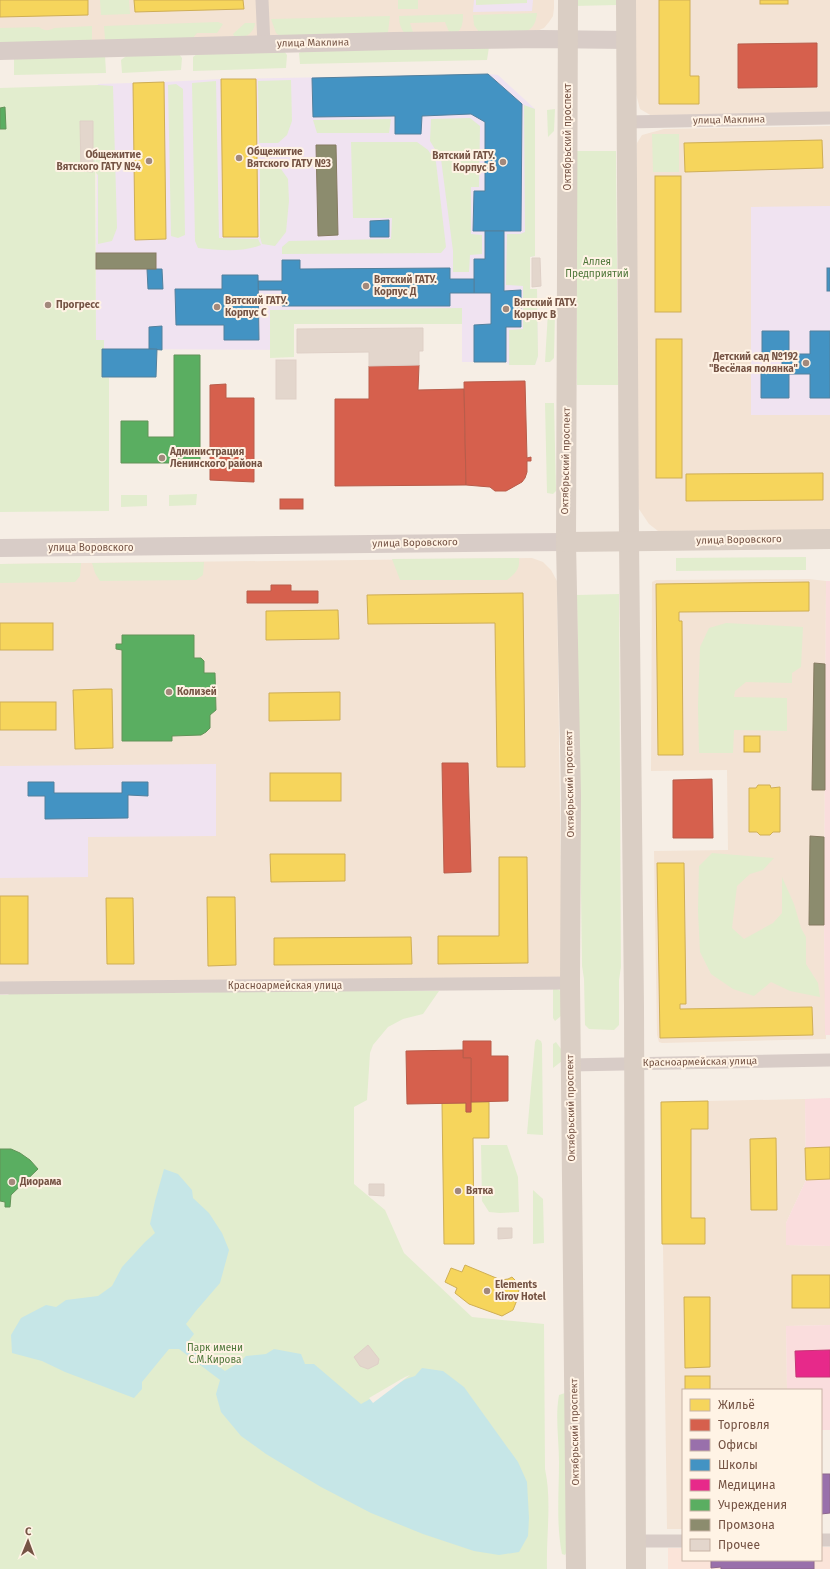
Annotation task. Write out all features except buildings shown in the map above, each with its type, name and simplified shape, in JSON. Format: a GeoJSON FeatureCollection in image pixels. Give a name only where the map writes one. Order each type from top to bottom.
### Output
{"type":"FeatureCollection","features":[{"type":"Feature","properties":{"kind":"main road","name":"Октябрьский проспект"},"geometry":{"type":"LineString","coordinates":[[568,0],[566,542],[570,796],[570,983],[576,1569]]}},
{"type":"Feature","properties":{"kind":"main road"},"geometry":{"type":"LineString","coordinates":[[626,0],[629,541],[634,1006],[633,1064],[636,1569]]}},
{"type":"Feature","properties":{"kind":"main road","name":"улица Воровского"},"geometry":{"type":"LineString","coordinates":[[566,542],[830,539]]}},
{"type":"Feature","properties":{"kind":"street"},"geometry":{"type":"LineString","coordinates":[[262,0],[264,44]]}},
{"type":"Feature","properties":{"kind":"street","name":"улица Маклина"},"geometry":{"type":"LineString","coordinates":[[0,51],[264,44],[627,40]]}},
{"type":"Feature","properties":{"kind":"street","name":"улица Маклина"},"geometry":{"type":"LineString","coordinates":[[627,122],[830,118]]}},
{"type":"Feature","properties":{"kind":"street","name":"улица Воровского"},"geometry":{"type":"LineString","coordinates":[[0,548],[566,542]]}},
{"type":"Feature","properties":{"kind":"street","name":"Красноармейская улица"},"geometry":{"type":"LineString","coordinates":[[0,988],[570,983]]}},
{"type":"Feature","properties":{"kind":"street","name":"Красноармейская улица"},"geometry":{"type":"LineString","coordinates":[[571,1065],[830,1060]]}},
{"type":"Feature","properties":{"kind":"street"},"geometry":{"type":"LineString","coordinates":[[635,1541],[682,1541]]}},
{"type":"Feature","properties":{"kind":"shaded area"},"geometry":{"type":"Polygon","coordinates":[[[0,0],[554,0],[554,8],[553,16],[544,28],[534,32],[0,45],[0,0]]]}},
{"type":"Feature","properties":{"kind":"shaded area"},"geometry":{"type":"Polygon","coordinates":[[[474,0],[533,0],[532,11],[473,12],[474,0]]]}},
{"type":"Feature","properties":{"kind":"shaded area"},"geometry":{"type":"Polygon","coordinates":[[[636,0],[830,0],[830,114],[652,116],[640,109],[636,94],[636,0]]]}},
{"type":"Feature","properties":{"kind":"shaded area"},"geometry":{"type":"Polygon","coordinates":[[[498,75],[535,109],[535,256],[530,257],[530,289],[537,289],[538,356],[535,365],[509,365],[506,362],[462,362],[462,324],[294,324],[294,350],[104,349],[96,340],[96,269],[156,269],[156,254],[96,253],[98,84],[221,79],[498,75]]]}},
{"type":"Feature","properties":{"kind":"shaded area"},"geometry":{"type":"Polygon","coordinates":[[[830,126],[830,530],[658,531],[649,524],[639,509],[636,487],[637,143],[642,135],[664,129],[830,126]]]}},
{"type":"Feature","properties":{"kind":"shaded area"},"geometry":{"type":"Polygon","coordinates":[[[830,206],[830,415],[751,415],[751,207],[830,206]]]}},
{"type":"Feature","properties":{"kind":"shaded area"},"geometry":{"type":"Polygon","coordinates":[[[532,558],[543,562],[551,570],[557,581],[561,976],[557,979],[0,983],[0,564],[532,558]]]}},
{"type":"Feature","properties":{"kind":"shaded area"},"geometry":{"type":"Polygon","coordinates":[[[809,579],[826,581],[824,925],[826,1039],[662,1043],[659,1042],[657,1035],[654,851],[728,850],[727,770],[651,771],[652,582],[656,580],[809,579]]]}},
{"type":"Feature","properties":{"kind":"shaded area"},"geometry":{"type":"Polygon","coordinates":[[[826,581],[830,581],[830,1035],[825,1035],[824,925],[826,581]]]}},
{"type":"Feature","properties":{"kind":"shaded area"},"geometry":{"type":"Polygon","coordinates":[[[216,764],[216,836],[88,837],[88,877],[0,878],[0,766],[216,764]]]}},
{"type":"Feature","properties":{"kind":"shaded area"},"geometry":{"type":"Polygon","coordinates":[[[830,1098],[830,1246],[786,1245],[786,1223],[806,1180],[805,1099],[830,1098]]]}},
{"type":"Feature","properties":{"kind":"shaded area"},"geometry":{"type":"Polygon","coordinates":[[[805,1099],[806,1180],[786,1223],[786,1245],[830,1246],[830,1325],[786,1326],[787,1389],[682,1389],[682,1529],[667,1529],[661,1102],[805,1099]]]}},
{"type":"Feature","properties":{"kind":"shaded area"},"geometry":{"type":"Polygon","coordinates":[[[830,1325],[830,1430],[822,1430],[822,1389],[787,1389],[786,1326],[830,1325]]]}},
{"type":"Feature","properties":{"kind":"shaded area"},"geometry":{"type":"Polygon","coordinates":[[[822,1547],[830,1547],[830,1569],[668,1569],[668,1548],[682,1548],[682,1561],[822,1561],[822,1547]]]}},
{"type":"Feature","properties":{"kind":"green space"},"geometry":{"type":"Polygon","coordinates":[[[100,0],[129,0],[130,14],[101,15],[100,0]]]}},
{"type":"Feature","properties":{"kind":"green space"},"geometry":{"type":"Polygon","coordinates":[[[398,0],[418,0],[418,9],[398,9],[398,0]]]}},
{"type":"Feature","properties":{"kind":"green space"},"geometry":{"type":"Polygon","coordinates":[[[476,0],[527,0],[527,3],[476,5],[476,0]]]}},
{"type":"Feature","properties":{"kind":"green space"},"geometry":{"type":"Polygon","coordinates":[[[574,0],[617,0],[617,5],[574,6],[574,0]]]}},
{"type":"Feature","properties":{"kind":"green space"},"geometry":{"type":"Polygon","coordinates":[[[537,13],[534,24],[526,32],[479,32],[474,25],[473,15],[537,13]]]}},
{"type":"Feature","properties":{"kind":"green space"},"geometry":{"type":"Polygon","coordinates":[[[463,14],[461,28],[454,34],[450,34],[445,22],[410,23],[414,35],[406,35],[399,19],[399,16],[463,14]]]}},
{"type":"Feature","properties":{"kind":"green space"},"geometry":{"type":"Polygon","coordinates":[[[390,16],[388,32],[383,36],[283,38],[276,33],[271,19],[390,16]]]}},
{"type":"Feature","properties":{"kind":"green space"},"geometry":{"type":"Polygon","coordinates":[[[218,22],[223,24],[217,33],[197,33],[192,39],[105,39],[104,26],[218,22]]]}},
{"type":"Feature","properties":{"kind":"green space"},"geometry":{"type":"Polygon","coordinates":[[[245,23],[255,23],[253,30],[246,36],[236,39],[233,34],[245,23]]]}},
{"type":"Feature","properties":{"kind":"green space"},"geometry":{"type":"Polygon","coordinates":[[[92,26],[92,40],[0,45],[0,28],[39,27],[50,30],[54,28],[92,26]]]}},
{"type":"Feature","properties":{"kind":"green space"},"geometry":{"type":"Polygon","coordinates":[[[489,47],[487,60],[300,64],[299,53],[304,50],[489,47]]]}},
{"type":"Feature","properties":{"kind":"green space"},"geometry":{"type":"Polygon","coordinates":[[[284,51],[287,55],[286,68],[193,71],[193,57],[197,54],[284,51]]]}},
{"type":"Feature","properties":{"kind":"green space"},"geometry":{"type":"Polygon","coordinates":[[[178,53],[182,58],[181,70],[122,73],[121,60],[129,54],[178,53]]]}},
{"type":"Feature","properties":{"kind":"green space"},"geometry":{"type":"Polygon","coordinates":[[[105,55],[106,73],[14,75],[14,58],[105,55]]]}},
{"type":"Feature","properties":{"kind":"green space"},"geometry":{"type":"Polygon","coordinates":[[[291,80],[292,121],[287,135],[278,143],[259,143],[258,81],[291,80]]]}},
{"type":"Feature","properties":{"kind":"green space"},"geometry":{"type":"Polygon","coordinates":[[[216,81],[219,238],[258,239],[261,245],[254,248],[214,250],[198,248],[195,241],[192,83],[216,81]]]}},
{"type":"Feature","properties":{"kind":"green space"},"geometry":{"type":"Polygon","coordinates":[[[176,84],[183,89],[185,235],[178,238],[171,236],[168,85],[176,84]]]}},
{"type":"Feature","properties":{"kind":"green space","name":"Прогресс"},"geometry":{"type":"Polygon","coordinates":[[[98,85],[113,86],[117,228],[112,241],[98,244],[98,175],[96,173],[95,146],[96,340],[104,340],[104,349],[102,349],[102,377],[109,378],[109,511],[0,512],[0,88],[98,85]]]}},
{"type":"Feature","properties":{"kind":"green space"},"geometry":{"type":"Polygon","coordinates":[[[524,105],[535,109],[535,256],[530,257],[530,289],[537,289],[538,356],[535,365],[509,365],[509,330],[523,329],[523,286],[506,285],[507,234],[520,234],[525,232],[524,105]]]}},
{"type":"Feature","properties":{"kind":"green space"},"geometry":{"type":"Polygon","coordinates":[[[555,109],[554,131],[548,137],[547,110],[555,109]]]}},
{"type":"Feature","properties":{"kind":"green space"},"geometry":{"type":"Polygon","coordinates":[[[470,118],[480,126],[479,187],[471,187],[471,234],[482,235],[482,254],[470,255],[469,272],[453,272],[453,251],[441,159],[430,141],[431,119],[470,118]]]}},
{"type":"Feature","properties":{"kind":"green space"},"geometry":{"type":"Polygon","coordinates":[[[391,119],[389,133],[317,133],[313,120],[391,119]]]}},
{"type":"Feature","properties":{"kind":"green space"},"geometry":{"type":"Polygon","coordinates":[[[652,134],[679,134],[679,172],[653,172],[652,134]]]}},
{"type":"Feature","properties":{"kind":"green space"},"geometry":{"type":"Polygon","coordinates":[[[351,142],[417,142],[428,150],[436,162],[446,247],[441,253],[282,254],[282,247],[289,241],[391,239],[392,218],[353,218],[351,142]]]}},
{"type":"Feature","properties":{"kind":"green space","name":"Аллея Предприятий"},"geometry":{"type":"Polygon","coordinates":[[[576,151],[616,151],[618,385],[577,385],[576,151]]]}},
{"type":"Feature","properties":{"kind":"green space"},"geometry":{"type":"Polygon","coordinates":[[[260,168],[281,169],[288,179],[289,201],[286,232],[275,246],[262,244],[260,237],[260,168]]]}},
{"type":"Feature","properties":{"kind":"green space"},"geometry":{"type":"Polygon","coordinates":[[[462,308],[462,324],[294,324],[294,357],[270,358],[270,310],[462,308]]]}},
{"type":"Feature","properties":{"kind":"green space"},"geometry":{"type":"Polygon","coordinates":[[[548,312],[555,312],[554,358],[550,362],[545,362],[548,312]]]}},
{"type":"Feature","properties":{"kind":"green space"},"geometry":{"type":"Polygon","coordinates":[[[545,403],[554,403],[556,491],[553,494],[547,493],[545,403]]]}},
{"type":"Feature","properties":{"kind":"green space"},"geometry":{"type":"Polygon","coordinates":[[[197,494],[196,505],[169,506],[169,495],[197,494]]]}},
{"type":"Feature","properties":{"kind":"green space"},"geometry":{"type":"Polygon","coordinates":[[[121,495],[147,495],[147,506],[121,507],[121,495]]]}},
{"type":"Feature","properties":{"kind":"green space"},"geometry":{"type":"Polygon","coordinates":[[[806,557],[806,570],[676,571],[676,558],[806,557]]]}},
{"type":"Feature","properties":{"kind":"green space"},"geometry":{"type":"Polygon","coordinates":[[[519,558],[517,570],[507,580],[400,580],[392,559],[519,558]]]}},
{"type":"Feature","properties":{"kind":"green space"},"geometry":{"type":"Polygon","coordinates":[[[204,562],[203,575],[196,580],[100,581],[95,573],[92,563],[204,562]]]}},
{"type":"Feature","properties":{"kind":"green space"},"geometry":{"type":"Polygon","coordinates":[[[81,563],[80,576],[75,582],[0,583],[0,564],[81,563]]]}},
{"type":"Feature","properties":{"kind":"green space"},"geometry":{"type":"Polygon","coordinates":[[[619,594],[621,967],[619,980],[619,1025],[614,1030],[589,1029],[585,1025],[584,979],[582,966],[577,595],[619,594]]]}},
{"type":"Feature","properties":{"kind":"green space"},"geometry":{"type":"Polygon","coordinates":[[[726,623],[803,627],[801,667],[792,673],[792,683],[746,682],[735,691],[734,697],[787,698],[787,731],[734,730],[733,753],[699,753],[698,706],[700,647],[709,628],[726,623]]]}},
{"type":"Feature","properties":{"kind":"green space"},"geometry":{"type":"Polygon","coordinates":[[[712,853],[774,858],[763,870],[750,874],[737,886],[732,928],[744,939],[773,923],[782,913],[782,877],[794,904],[801,928],[806,937],[806,964],[818,983],[820,997],[790,991],[771,982],[754,996],[733,989],[711,974],[700,952],[698,911],[699,866],[712,853]]]}},
{"type":"Feature","properties":{"kind":"green space","name":"Парк имени С.М.Кирова"},"geometry":{"type":"Polygon","coordinates":[[[287,989],[439,991],[423,1014],[403,1019],[388,1027],[373,1045],[370,1053],[367,1100],[354,1107],[354,1184],[385,1210],[404,1253],[472,1317],[544,1324],[545,1469],[548,1493],[547,1569],[0,1569],[0,995],[8,995],[10,993],[195,993],[287,989]]]}},
{"type":"Feature","properties":{"kind":"green space"},"geometry":{"type":"Polygon","coordinates":[[[553,989],[561,991],[561,1016],[555,1021],[553,1018],[553,989]]]}},
{"type":"Feature","properties":{"kind":"green space"},"geometry":{"type":"Polygon","coordinates":[[[537,1039],[541,1041],[542,1044],[543,1135],[527,1134],[535,1042],[537,1039]]]}},
{"type":"Feature","properties":{"kind":"green space"},"geometry":{"type":"Polygon","coordinates":[[[556,1042],[561,1049],[562,1061],[553,1068],[553,1044],[556,1042]]]}},
{"type":"Feature","properties":{"kind":"green space"},"geometry":{"type":"Polygon","coordinates":[[[481,1145],[507,1145],[518,1177],[519,1212],[489,1212],[482,1201],[481,1145]]]}},
{"type":"Feature","properties":{"kind":"green space"},"geometry":{"type":"Polygon","coordinates":[[[533,1190],[543,1199],[544,1243],[533,1244],[533,1190]]]}},
{"type":"Feature","properties":{"kind":"green space"},"geometry":{"type":"Polygon","coordinates":[[[565,1393],[570,1545],[565,1555],[562,1554],[559,1531],[559,1462],[557,1420],[559,1395],[565,1393]]]}},
{"type":"Feature","properties":{"kind":"water"},"geometry":{"type":"Polygon","coordinates":[[[164,1169],[178,1174],[192,1190],[193,1198],[209,1213],[222,1233],[229,1250],[220,1283],[186,1324],[194,1334],[187,1343],[225,1371],[240,1362],[246,1356],[266,1354],[274,1349],[301,1354],[305,1364],[314,1364],[361,1404],[406,1379],[415,1376],[422,1368],[443,1371],[464,1387],[518,1462],[527,1482],[529,1518],[528,1536],[519,1552],[499,1555],[474,1551],[423,1534],[371,1513],[321,1487],[266,1454],[241,1436],[221,1412],[216,1394],[220,1380],[179,1349],[169,1349],[142,1382],[142,1389],[134,1398],[65,1372],[42,1361],[12,1353],[11,1335],[21,1318],[46,1305],[56,1307],[66,1300],[98,1296],[112,1286],[122,1267],[155,1233],[150,1224],[164,1169]]]}},
{"type":"Feature","properties":{"kind":"pier"},"geometry":{"type":"Polygon","coordinates":[[[410,1375],[373,1403],[369,1398],[405,1377],[410,1375]]]}},
{"type":"Feature","properties":{"kind":"place","name":"Общежитие Вятского ГАТУ №3"},"geometry":{"type":"Point","coordinates":[239,158]}},
{"type":"Feature","properties":{"kind":"place","name":"Общежитие Вятского ГАТУ №4"},"geometry":{"type":"Point","coordinates":[149,161]}},
{"type":"Feature","properties":{"kind":"place","name":"Вятский ГАТУ. Корпус Б"},"geometry":{"type":"Point","coordinates":[503,162]}},
{"type":"Feature","properties":{"kind":"place","name":"Вятский ГАТУ. Корпус Д"},"geometry":{"type":"Point","coordinates":[366,286]}},
{"type":"Feature","properties":{"kind":"place","name":"Прогресс"},"geometry":{"type":"Point","coordinates":[48,305]}},
{"type":"Feature","properties":{"kind":"place","name":"Вятский ГАТУ. Корпус С"},"geometry":{"type":"Point","coordinates":[217,307]}},
{"type":"Feature","properties":{"kind":"place","name":"Вятский ГАТУ. Корпус В"},"geometry":{"type":"Point","coordinates":[506,309]}},
{"type":"Feature","properties":{"kind":"place","name":"Детский сад №192 \"Весёлая полянка\""},"geometry":{"type":"Point","coordinates":[806,363]}},
{"type":"Feature","properties":{"kind":"place","name":"Администрация Ленинского района"},"geometry":{"type":"Point","coordinates":[162,458]}},
{"type":"Feature","properties":{"kind":"place","name":"Колизей"},"geometry":{"type":"Point","coordinates":[169,692]}},
{"type":"Feature","properties":{"kind":"place","name":"Диорама"},"geometry":{"type":"Point","coordinates":[12,1182]}},
{"type":"Feature","properties":{"kind":"place","name":"Вятка"},"geometry":{"type":"Point","coordinates":[458,1191]}},
{"type":"Feature","properties":{"kind":"place","name":"Elements Kirov Hotel"},"geometry":{"type":"Point","coordinates":[487,1291]}}]}
